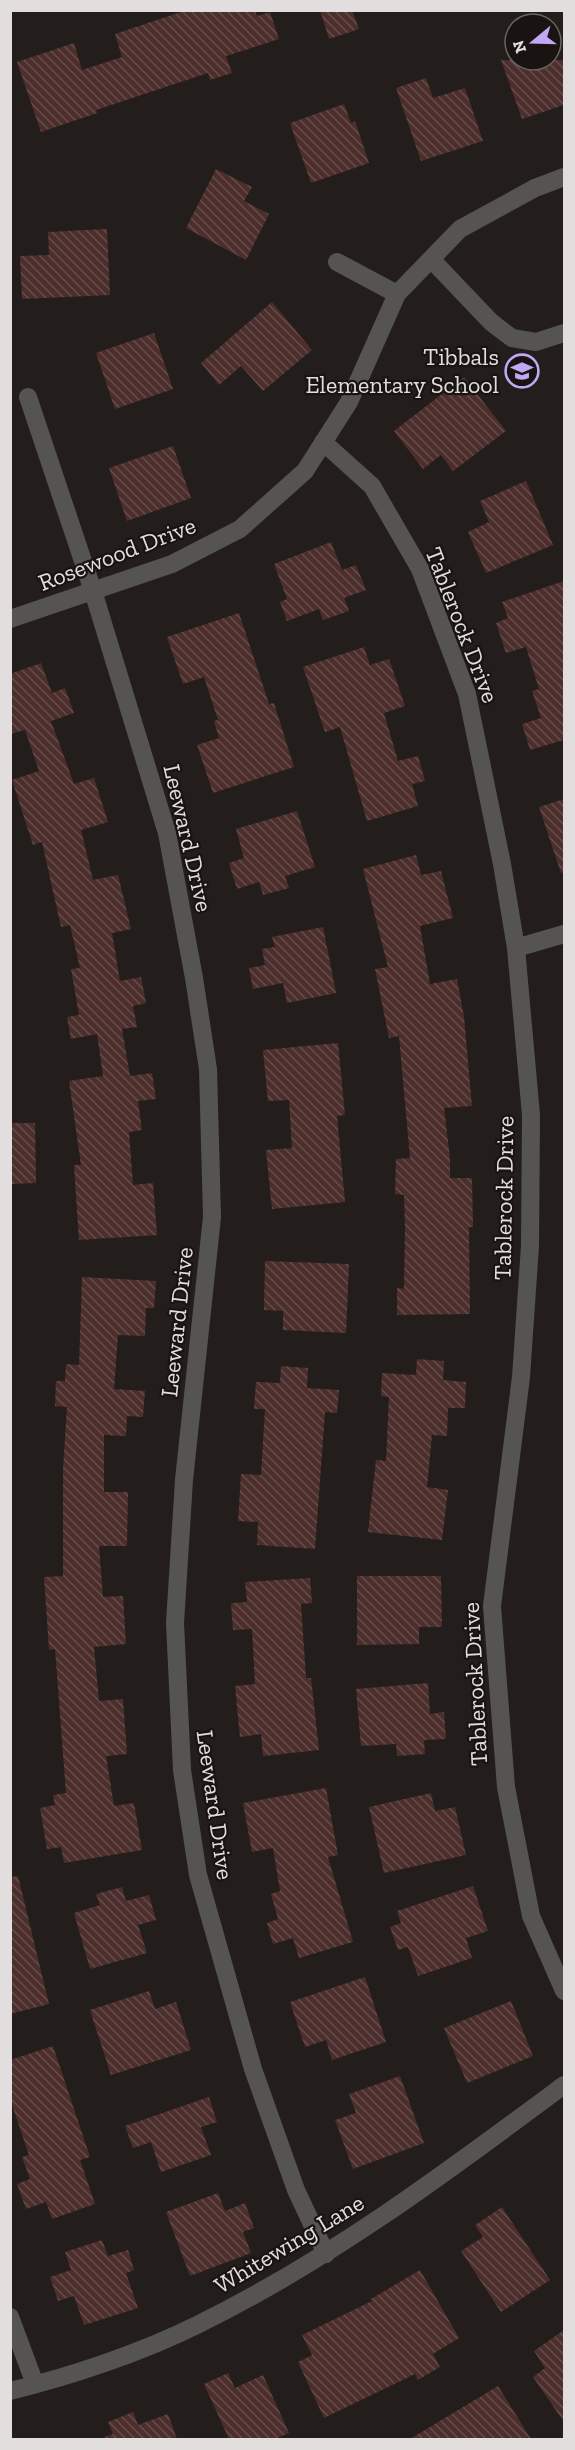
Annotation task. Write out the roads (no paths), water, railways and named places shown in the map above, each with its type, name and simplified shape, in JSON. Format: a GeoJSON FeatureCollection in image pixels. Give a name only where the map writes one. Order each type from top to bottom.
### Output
{"type":"FeatureCollection","features":[{"type":"Feature","properties":{"kind":"street","name":"Rosewood Drive"},"geometry":{"type":"LineString","coordinates":[[10,619],[172,564],[240,529],[305,471],[349,402],[397,294],[460,229],[535,188],[564,177]]}},
{"type":"Feature","properties":{"kind":"street"},"geometry":{"type":"LineString","coordinates":[[431,259],[491,322],[512,338],[536,342],[564,333]]}},
{"type":"Feature","properties":{"kind":"street"},"geometry":{"type":"LineString","coordinates":[[337,262],[397,294]]}},
{"type":"Feature","properties":{"kind":"street","name":"Leeward Drive"},"geometry":{"type":"LineString","coordinates":[[28,397],[93,591],[167,833],[194,978],[208,1069],[212,1217],[184,1480],[175,1623],[182,1770],[198,1875],[253,2069],[297,2190],[326,2254]]}},
{"type":"Feature","properties":{"kind":"street","name":"Tablerock Drive"},"geometry":{"type":"LineString","coordinates":[[323,442],[372,486],[420,569],[466,694],[502,864],[516,948],[531,1115],[530,1246],[521,1377],[492,1606],[506,1787],[531,1916],[564,1991]]}},
{"type":"Feature","properties":{"kind":"street"},"geometry":{"type":"LineString","coordinates":[[516,948],[564,934]]}},
{"type":"Feature","properties":{"kind":"street","name":"Whitewing Lane"},"geometry":{"type":"LineString","coordinates":[[10,2391],[104,2363],[198,2325],[326,2254],[417,2195],[564,2085]]}},
{"type":"Feature","properties":{"kind":"street"},"geometry":{"type":"LineString","coordinates":[[10,2318],[35,2385]]}},
{"type":"Feature","properties":{"kind":"place","name":"Tibbals Elementary School"},"geometry":{"type":"Point","coordinates":[522,371]}}]}
